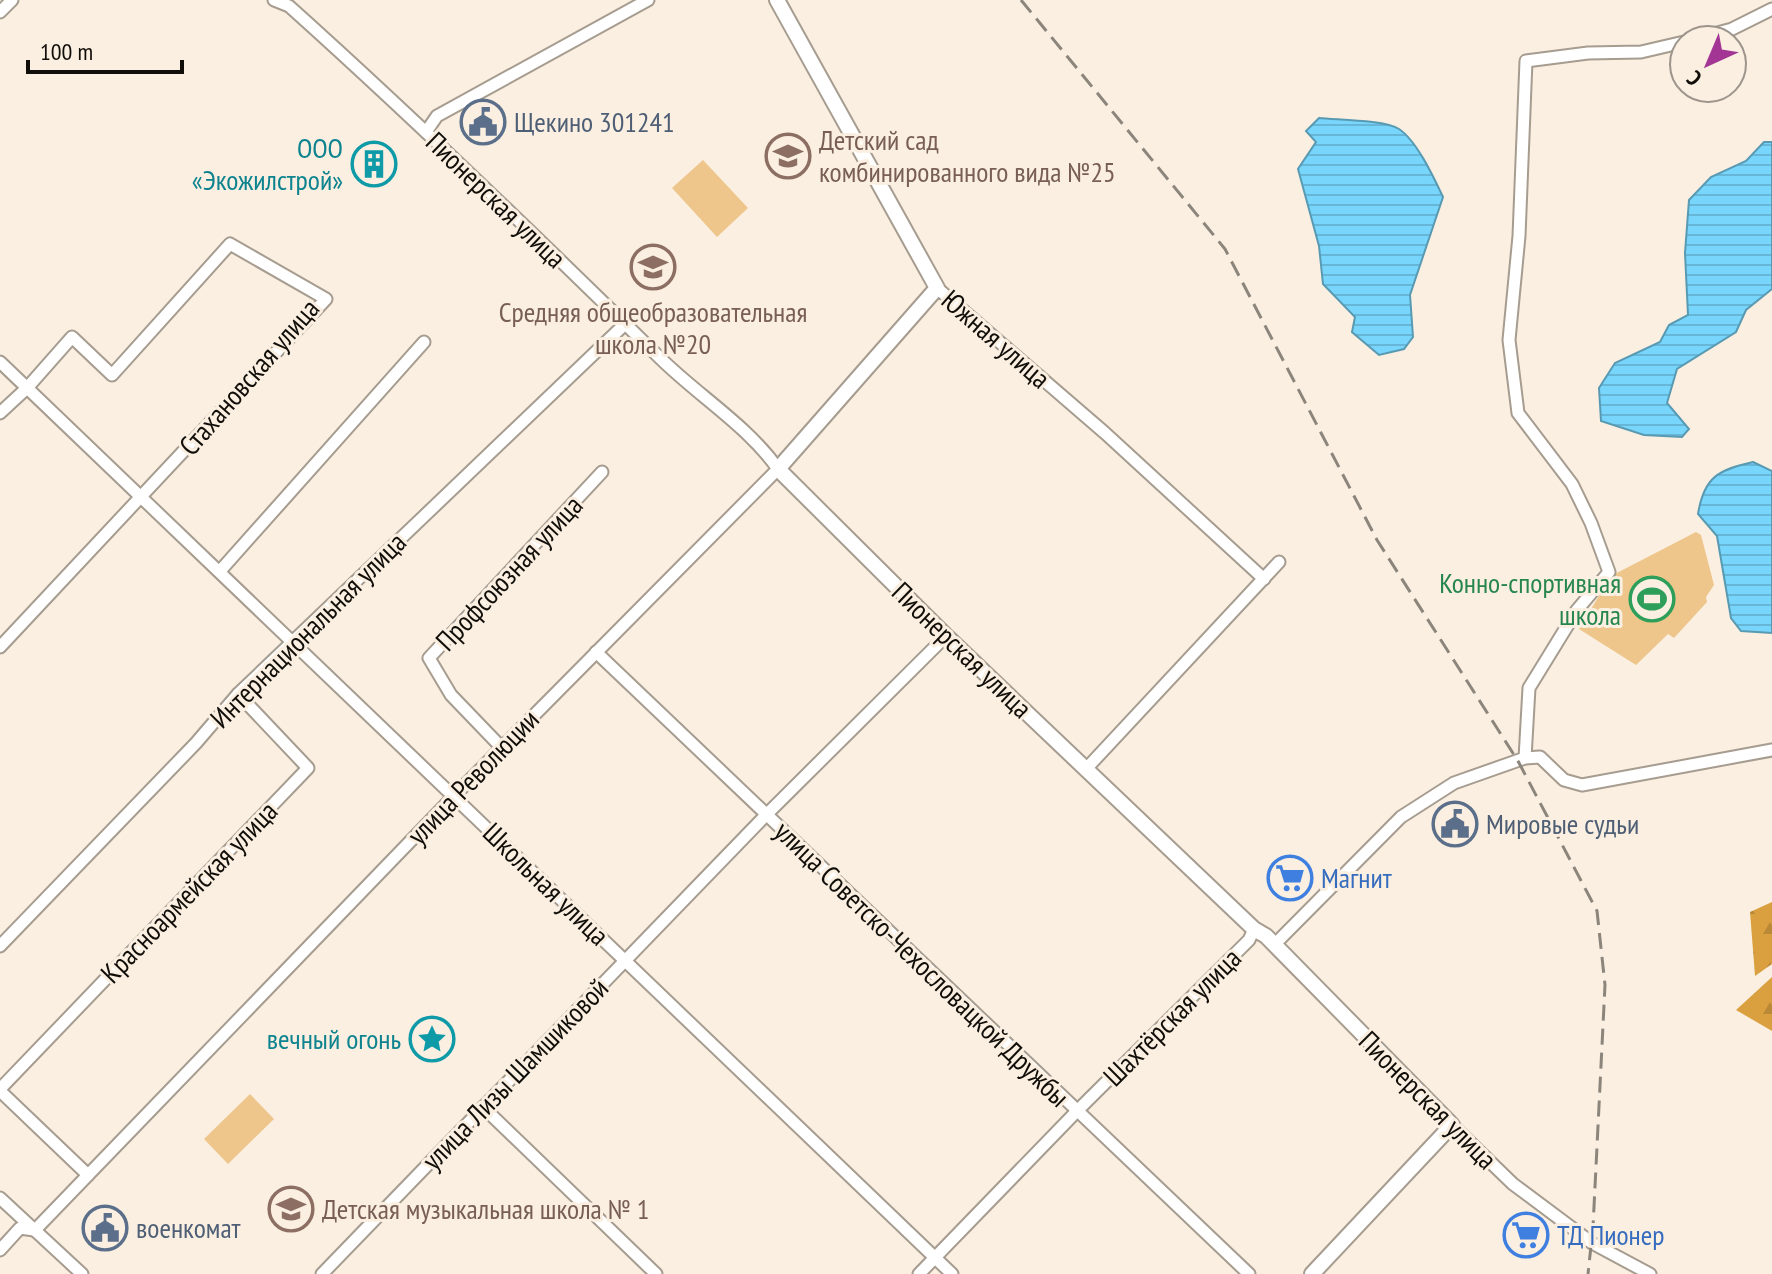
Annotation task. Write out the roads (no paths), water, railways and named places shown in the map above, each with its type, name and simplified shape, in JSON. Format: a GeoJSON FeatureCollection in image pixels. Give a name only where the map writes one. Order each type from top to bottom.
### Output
{"type":"FeatureCollection","features":[{"type":"Feature","properties":{"kind":"street"},"geometry":{"type":"LineString","coordinates":[[0,12],[12,0]]}},
{"type":"Feature","properties":{"kind":"street","name":"Пионерская улица"},"geometry":{"type":"LineString","coordinates":[[274,0],[289,6],[426,132],[662,361],[765,450],[778,469],[946,636],[1274,945],[1513,1184],[1592,1243],[1650,1274]]}},
{"type":"Feature","properties":{"kind":"street"},"geometry":{"type":"LineString","coordinates":[[426,132],[437,116],[648,0]]}},
{"type":"Feature","properties":{"kind":"street","name":"Южная улица"},"geometry":{"type":"LineString","coordinates":[[777,0],[937,288],[1105,433],[1264,579]]}},
{"type":"Feature","properties":{"kind":"street"},"geometry":{"type":"LineString","coordinates":[[1742,24],[1772,9]]}},
{"type":"Feature","properties":{"kind":"street"},"geometry":{"type":"LineString","coordinates":[[1668,46],[1641,52],[1588,53],[1526,61],[1519,236],[1509,340],[1518,413],[1572,484],[1609,572],[1577,610],[1529,688],[1521,760],[1540,757],[1564,780],[1582,785],[1772,750]]}},
{"type":"Feature","properties":{"kind":"street","name":"Стахановская улица"},"geometry":{"type":"LineString","coordinates":[[0,647],[326,299],[230,244],[112,375],[72,337],[27,388]]}},
{"type":"Feature","properties":{"kind":"street","name":"улица Революции"},"geometry":{"type":"LineString","coordinates":[[0,1250],[20,1228],[35,1230],[454,796],[778,469],[937,288]]}},
{"type":"Feature","properties":{"kind":"street","name":"Интернациональная улица"},"geometry":{"type":"LineString","coordinates":[[0,946],[196,743],[238,694],[625,324]]}},
{"type":"Feature","properties":{"kind":"street"},"geometry":{"type":"LineString","coordinates":[[220,571],[424,342]]}},
{"type":"Feature","properties":{"kind":"street","name":"Школьная улица"},"geometry":{"type":"LineString","coordinates":[[0,362],[952,1274]]}},
{"type":"Feature","properties":{"kind":"street"},"geometry":{"type":"LineString","coordinates":[[0,413],[27,388]]}},
{"type":"Feature","properties":{"kind":"street","name":"Профсоюзная улица"},"geometry":{"type":"LineString","coordinates":[[502,748],[451,695],[429,658],[602,472]]}},
{"type":"Feature","properties":{"kind":"street"},"geometry":{"type":"LineString","coordinates":[[1086,769],[1279,562]]}},
{"type":"Feature","properties":{"kind":"street","name":"улица Лизы Шамшиковой"},"geometry":{"type":"LineString","coordinates":[[322,1274],[625,959],[946,636]]}},
{"type":"Feature","properties":{"kind":"street","name":"улица Советско-Чехословацкой Дружбы"},"geometry":{"type":"LineString","coordinates":[[596,652],[1249,1274]]}},
{"type":"Feature","properties":{"kind":"street","name":"Красноармейская улица"},"geometry":{"type":"LineString","coordinates":[[88,1175],[0,1090],[308,768],[238,694]]}},
{"type":"Feature","properties":{"kind":"street","name":"Шахтёрская улица"},"geometry":{"type":"LineString","coordinates":[[1274,945],[1401,817],[1454,783],[1521,760]]}},
{"type":"Feature","properties":{"kind":"street"},"geometry":{"type":"LineString","coordinates":[[0,926],[10,936]]}},
{"type":"Feature","properties":{"kind":"street","name":"Шахтёрская улица"},"geometry":{"type":"LineString","coordinates":[[919,1274],[1249,940],[1254,929]]}},
{"type":"Feature","properties":{"kind":"street"},"geometry":{"type":"LineString","coordinates":[[483,1107],[656,1274]]}},
{"type":"Feature","properties":{"kind":"street"},"geometry":{"type":"LineString","coordinates":[[1312,1274],[1452,1125]]}},
{"type":"Feature","properties":{"kind":"street"},"geometry":{"type":"LineString","coordinates":[[0,1198],[82,1274]]}},
{"type":"Feature","properties":{"kind":"water"},"geometry":{"type":"Polygon","coordinates":[[[1319,118],[1372,122],[1399,129],[1418,151],[1443,197],[1410,295],[1413,337],[1404,349],[1379,355],[1352,332],[1355,317],[1323,284],[1319,246],[1298,169],[1316,142],[1306,131],[1319,118]]]}},
{"type":"Feature","properties":{"kind":"water"},"geometry":{"type":"Polygon","coordinates":[[[1764,142],[1772,142],[1772,289],[1746,310],[1736,332],[1677,369],[1667,403],[1689,429],[1682,437],[1644,435],[1601,421],[1599,388],[1615,363],[1660,342],[1669,325],[1688,315],[1685,253],[1689,200],[1711,177],[1746,161],[1764,142]]]}},
{"type":"Feature","properties":{"kind":"water"},"geometry":{"type":"Polygon","coordinates":[[[1753,462],[1772,471],[1772,633],[1741,631],[1731,618],[1717,536],[1698,514],[1704,491],[1715,477],[1730,468],[1753,462]]]}},
{"type":"Feature","properties":{"kind":"railway"},"geometry":{"type":"LineString","coordinates":[[1021,0],[1225,249],[1377,540],[1518,761],[1597,911],[1605,985],[1588,1274]]}},
{"type":"Feature","properties":{"kind":"place","name":"Щекино 301241"},"geometry":{"type":"Point","coordinates":[483,122]}},
{"type":"Feature","properties":{"kind":"place","name":"Детский сад комбинированного вида №25"},"geometry":{"type":"Point","coordinates":[788,156]}},
{"type":"Feature","properties":{"kind":"place","name":"ООО «Экожилстрой»"},"geometry":{"type":"Point","coordinates":[374,164]}},
{"type":"Feature","properties":{"kind":"place","name":"Средняя общеобразовательная школа №20"},"geometry":{"type":"Point","coordinates":[653,267]}},
{"type":"Feature","properties":{"kind":"place","name":"Конно-спортивная школа"},"geometry":{"type":"Point","coordinates":[1652,599]}},
{"type":"Feature","properties":{"kind":"place","name":"Мировые судьи"},"geometry":{"type":"Point","coordinates":[1455,824]}},
{"type":"Feature","properties":{"kind":"place","name":"Магнит"},"geometry":{"type":"Point","coordinates":[1290,878]}},
{"type":"Feature","properties":{"kind":"place","name":"вечный огонь"},"geometry":{"type":"Point","coordinates":[432,1039]}},
{"type":"Feature","properties":{"kind":"place","name":"Детская музыкальная школа № 1"},"geometry":{"type":"Point","coordinates":[291,1209]}},
{"type":"Feature","properties":{"kind":"place","name":"военкомат"},"geometry":{"type":"Point","coordinates":[105,1228]}},
{"type":"Feature","properties":{"kind":"place","name":"ТД Пионер"},"geometry":{"type":"Point","coordinates":[1526,1235]}}]}
